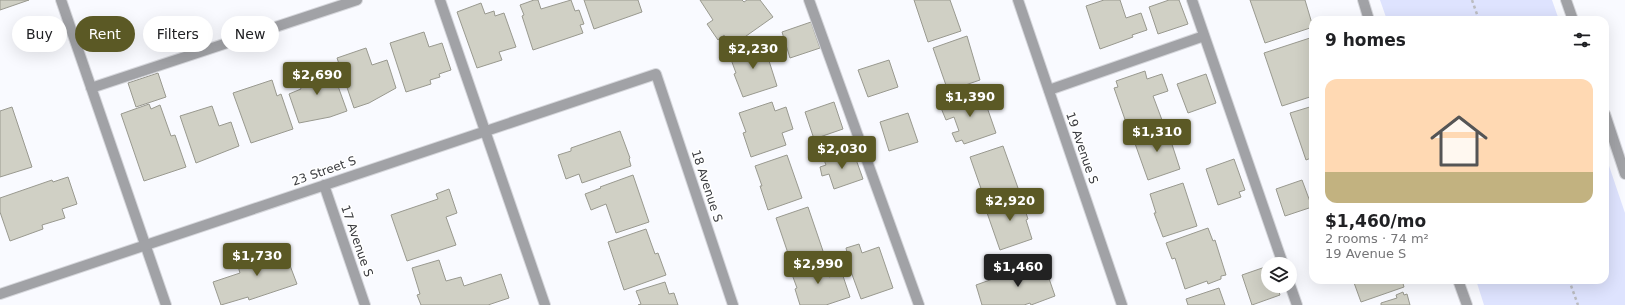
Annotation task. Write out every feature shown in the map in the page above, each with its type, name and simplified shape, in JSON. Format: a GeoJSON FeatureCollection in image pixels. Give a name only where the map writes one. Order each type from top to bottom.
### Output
{"type":"FeatureCollection","features":[{"type":"Feature","properties":{"kind":"street"},"geometry":{"type":"LineString","coordinates":[[61,0],[166,305]]}},
{"type":"Feature","properties":{"kind":"street"},"geometry":{"type":"LineString","coordinates":[[91,88],[357,0]]}},
{"type":"Feature","properties":{"kind":"street"},"geometry":{"type":"LineString","coordinates":[[440,0],[546,305]]}},
{"type":"Feature","properties":{"kind":"street"},"geometry":{"type":"LineString","coordinates":[[809,0],[919,305]]}},
{"type":"Feature","properties":{"kind":"street","name":"19 Avenue S"},"geometry":{"type":"LineString","coordinates":[[1018,0],[1122,305]]}},
{"type":"Feature","properties":{"kind":"street"},"geometry":{"type":"LineString","coordinates":[[1192,0],[1281,257]]}},
{"type":"Feature","properties":{"kind":"street"},"geometry":{"type":"LineString","coordinates":[[1362,0],[1368,16]]}},
{"type":"Feature","properties":{"kind":"street"},"geometry":{"type":"LineString","coordinates":[[1566,0],[1572,16]]}},
{"type":"Feature","properties":{"kind":"street"},"geometry":{"type":"LineString","coordinates":[[1049,90],[1204,36]]}},
{"type":"Feature","properties":{"kind":"street","name":"23 Street S"},"geometry":{"type":"LineString","coordinates":[[0,294],[656,74]]}},
{"type":"Feature","properties":{"kind":"street","name":"18 Avenue S"},"geometry":{"type":"LineString","coordinates":[[656,74],[733,305]]}},
{"type":"Feature","properties":{"kind":"street"},"geometry":{"type":"LineString","coordinates":[[1609,126],[1625,174]]}},
{"type":"Feature","properties":{"kind":"street","name":"17 Avenue S"},"geometry":{"type":"LineString","coordinates":[[324,185],[365,305]]}},
{"type":"Feature","properties":{"kind":"street"},"geometry":{"type":"LineString","coordinates":[[1459,284],[1467,305]]}},
{"type":"Feature","properties":{"kind":"street"},"geometry":{"type":"LineString","coordinates":[[1293,293],[1297,305]]}},
{"type":"Feature","properties":{"kind":"path"},"geometry":{"type":"LineString","coordinates":[[1472,0],[1478,16]]}},
{"type":"Feature","properties":{"kind":"path"},"geometry":{"type":"LineString","coordinates":[[1570,284],[1578,305]]}},
{"type":"Feature","properties":{"kind":"shaded area"},"geometry":{"type":"Polygon","coordinates":[[[1380,0],[1552,0],[1558,16],[1386,16],[1380,0]]]}},
{"type":"Feature","properties":{"kind":"shaded area"},"geometry":{"type":"Polygon","coordinates":[[[1609,166],[1625,213],[1625,305],[1484,305],[1477,284],[1609,284],[1609,166]]]}},
{"type":"Feature","properties":{"kind":"building"},"geometry":{"type":"Polygon","coordinates":[[[0,0],[29,0],[0,10],[0,0]]]}},
{"type":"Feature","properties":{"kind":"building"},"geometry":{"type":"Polygon","coordinates":[[[538,0],[541,9],[571,0],[575,11],[579,10],[584,24],[580,25],[583,33],[533,50],[520,5],[538,0]]]}},
{"type":"Feature","properties":{"kind":"building"},"geometry":{"type":"Polygon","coordinates":[[[584,0],[638,0],[642,12],[594,29],[584,0]]]}},
{"type":"Feature","properties":{"kind":"building"},"geometry":{"type":"Polygon","coordinates":[[[700,0],[742,0],[744,2],[747,0],[760,0],[773,17],[732,46],[724,35],[718,40],[707,24],[713,20],[700,0]]]}},
{"type":"Feature","properties":{"kind":"building"},"geometry":{"type":"Polygon","coordinates":[[[914,0],[950,0],[961,31],[928,42],[914,0]]]}},
{"type":"Feature","properties":{"kind":"building"},"geometry":{"type":"Polygon","coordinates":[[[1104,0],[1120,0],[1126,18],[1141,13],[1147,30],[1132,35],[1133,37],[1100,49],[1086,6],[1104,0]]]}},
{"type":"Feature","properties":{"kind":"building"},"geometry":{"type":"Polygon","coordinates":[[[1169,0],[1179,0],[1188,24],[1158,34],[1149,7],[1169,0]]]}},
{"type":"Feature","properties":{"kind":"building"},"geometry":{"type":"Polygon","coordinates":[[[1250,0],[1305,0],[1310,16],[1309,28],[1265,43],[1250,0]]]}},
{"type":"Feature","properties":{"kind":"building"},"geometry":{"type":"Polygon","coordinates":[[[481,3],[485,14],[494,11],[495,16],[504,13],[516,47],[499,52],[502,60],[477,68],[457,12],[481,3]]]}},
{"type":"Feature","properties":{"kind":"building"},"geometry":{"type":"Polygon","coordinates":[[[811,22],[820,48],[790,58],[782,32],[811,22]]]}},
{"type":"Feature","properties":{"kind":"building"},"geometry":{"type":"Polygon","coordinates":[[[424,32],[429,47],[442,43],[451,70],[439,74],[440,77],[430,80],[431,84],[406,92],[390,43],[424,32]]]}},
{"type":"Feature","properties":{"kind":"building"},"geometry":{"type":"Polygon","coordinates":[[[967,36],[980,80],[948,91],[933,48],[967,36]]]}},
{"type":"Feature","properties":{"kind":"building"},"geometry":{"type":"Polygon","coordinates":[[[1309,38],[1309,97],[1282,106],[1264,53],[1309,38]]]}},
{"type":"Feature","properties":{"kind":"building"},"geometry":{"type":"Polygon","coordinates":[[[763,42],[777,86],[743,97],[734,74],[736,73],[729,54],[763,42]]]}},
{"type":"Feature","properties":{"kind":"building"},"geometry":{"type":"Polygon","coordinates":[[[366,48],[372,65],[387,60],[396,88],[369,103],[354,108],[337,58],[366,48]]]}},
{"type":"Feature","properties":{"kind":"building"},"geometry":{"type":"Polygon","coordinates":[[[889,60],[898,87],[868,97],[858,70],[889,60]]]}},
{"type":"Feature","properties":{"kind":"building"},"geometry":{"type":"Polygon","coordinates":[[[330,64],[347,111],[330,117],[299,123],[289,94],[301,89],[296,75],[330,64]]]}},
{"type":"Feature","properties":{"kind":"building"},"geometry":{"type":"Polygon","coordinates":[[[1145,71],[1147,79],[1162,74],[1168,91],[1153,96],[1162,120],[1129,131],[1114,88],[1118,87],[1116,81],[1145,71]]]}},
{"type":"Feature","properties":{"kind":"building"},"geometry":{"type":"Polygon","coordinates":[[[158,73],[166,97],[136,107],[128,83],[158,73]]]}},
{"type":"Feature","properties":{"kind":"building"},"geometry":{"type":"Polygon","coordinates":[[[1206,74],[1216,103],[1188,113],[1177,84],[1206,74]]]}},
{"type":"Feature","properties":{"kind":"building"},"geometry":{"type":"Polygon","coordinates":[[[272,80],[277,96],[281,94],[293,129],[251,143],[233,93],[272,80]]]}},
{"type":"Feature","properties":{"kind":"building"},"geometry":{"type":"Polygon","coordinates":[[[981,90],[996,133],[964,144],[962,140],[956,142],[952,133],[959,131],[954,117],[946,120],[941,108],[950,105],[949,102],[981,90]]]}},
{"type":"Feature","properties":{"kind":"building"},"geometry":{"type":"Polygon","coordinates":[[[772,102],[775,111],[786,107],[793,129],[782,133],[786,145],[751,157],[743,133],[746,132],[739,113],[772,102]]]}},
{"type":"Feature","properties":{"kind":"building"},"geometry":{"type":"Polygon","coordinates":[[[834,102],[843,129],[814,139],[805,112],[834,102]]]}},
{"type":"Feature","properties":{"kind":"building"},"geometry":{"type":"Polygon","coordinates":[[[149,104],[151,109],[160,105],[171,136],[175,135],[186,167],[144,181],[121,114],[149,104]]]}},
{"type":"Feature","properties":{"kind":"building"},"geometry":{"type":"Polygon","coordinates":[[[212,106],[219,126],[231,122],[239,146],[196,163],[180,116],[212,106]]]}},
{"type":"Feature","properties":{"kind":"building"},"geometry":{"type":"Polygon","coordinates":[[[12,107],[32,167],[0,177],[0,111],[12,107]]]}},
{"type":"Feature","properties":{"kind":"building"},"geometry":{"type":"Polygon","coordinates":[[[1309,107],[1309,159],[1306,160],[1290,113],[1309,107]]]}},
{"type":"Feature","properties":{"kind":"building"},"geometry":{"type":"Polygon","coordinates":[[[908,113],[918,142],[889,151],[880,122],[908,113]]]}},
{"type":"Feature","properties":{"kind":"building"},"geometry":{"type":"Polygon","coordinates":[[[1166,126],[1180,169],[1148,180],[1133,138],[1166,126]]]}},
{"type":"Feature","properties":{"kind":"building"},"geometry":{"type":"Polygon","coordinates":[[[620,131],[630,158],[631,166],[582,183],[579,174],[566,179],[558,155],[571,151],[571,148],[620,131]]]}},
{"type":"Feature","properties":{"kind":"building"},"geometry":{"type":"Polygon","coordinates":[[[1003,146],[1018,188],[985,200],[970,157],[1003,146]]]}},
{"type":"Feature","properties":{"kind":"building"},"geometry":{"type":"Polygon","coordinates":[[[853,151],[863,179],[834,189],[829,174],[822,176],[820,167],[826,165],[824,160],[853,151]]]}},
{"type":"Feature","properties":{"kind":"building"},"geometry":{"type":"Polygon","coordinates":[[[787,155],[802,198],[768,210],[755,166],[787,155]]]}},
{"type":"Feature","properties":{"kind":"building"},"geometry":{"type":"Polygon","coordinates":[[[1234,159],[1245,190],[1239,192],[1241,197],[1218,205],[1206,169],[1234,159]]]}},
{"type":"Feature","properties":{"kind":"building"},"geometry":{"type":"Polygon","coordinates":[[[633,175],[649,222],[616,233],[606,204],[591,210],[585,194],[633,175]]]}},
{"type":"Feature","properties":{"kind":"building"},"geometry":{"type":"Polygon","coordinates":[[[68,177],[77,204],[62,209],[65,218],[42,225],[43,229],[10,241],[0,212],[0,198],[52,180],[53,182],[68,177]]]}},
{"type":"Feature","properties":{"kind":"building"},"geometry":{"type":"Polygon","coordinates":[[[1302,180],[1309,199],[1309,208],[1285,216],[1276,189],[1302,180]]]}},
{"type":"Feature","properties":{"kind":"building"},"geometry":{"type":"Polygon","coordinates":[[[1183,183],[1197,226],[1163,237],[1154,213],[1156,213],[1150,194],[1183,183]]]}},
{"type":"Feature","properties":{"kind":"building"},"geometry":{"type":"Polygon","coordinates":[[[449,189],[457,213],[446,217],[456,245],[407,261],[391,215],[438,199],[436,194],[449,189]]]}},
{"type":"Feature","properties":{"kind":"building"},"geometry":{"type":"Polygon","coordinates":[[[1023,194],[1030,212],[1026,213],[1028,219],[1026,220],[1032,239],[1000,250],[985,207],[1023,194]]]}},
{"type":"Feature","properties":{"kind":"building"},"geometry":{"type":"Polygon","coordinates":[[[808,207],[823,251],[791,262],[776,218],[808,207]]]}},
{"type":"Feature","properties":{"kind":"building"},"geometry":{"type":"Polygon","coordinates":[[[1208,228],[1213,241],[1215,240],[1226,275],[1221,276],[1221,279],[1208,284],[1207,281],[1185,289],[1175,258],[1172,259],[1166,243],[1208,228]]]}},
{"type":"Feature","properties":{"kind":"building"},"geometry":{"type":"Polygon","coordinates":[[[646,229],[655,254],[658,253],[666,275],[624,290],[608,242],[646,229]]]}},
{"type":"Feature","properties":{"kind":"building"},"geometry":{"type":"Polygon","coordinates":[[[859,244],[862,253],[879,247],[893,288],[861,299],[846,258],[848,257],[846,248],[859,244]]]}},
{"type":"Feature","properties":{"kind":"building"},"geometry":{"type":"Polygon","coordinates":[[[283,247],[297,284],[249,300],[248,297],[221,305],[213,282],[240,273],[236,260],[283,247]]]}},
{"type":"Feature","properties":{"kind":"building"},"geometry":{"type":"Polygon","coordinates":[[[823,258],[829,277],[842,273],[850,297],[826,305],[800,305],[795,289],[797,288],[790,269],[823,258]]]}},
{"type":"Feature","properties":{"kind":"building"},"geometry":{"type":"Polygon","coordinates":[[[439,260],[446,281],[461,277],[464,286],[501,274],[509,298],[488,305],[421,305],[417,295],[420,294],[412,268],[439,260]]]}},
{"type":"Feature","properties":{"kind":"building"},"geometry":{"type":"Polygon","coordinates":[[[1043,261],[1055,296],[1031,305],[1030,303],[1024,305],[982,305],[976,285],[1043,261]]]}},
{"type":"Feature","properties":{"kind":"building"},"geometry":{"type":"Polygon","coordinates":[[[1261,268],[1261,293],[1279,293],[1280,295],[1252,305],[1242,275],[1261,268]]]}},
{"type":"Feature","properties":{"kind":"building"},"geometry":{"type":"Polygon","coordinates":[[[665,282],[669,294],[674,293],[678,305],[638,305],[641,304],[636,291],[665,282]]]}},
{"type":"Feature","properties":{"kind":"building"},"geometry":{"type":"Polygon","coordinates":[[[1354,284],[1403,284],[1404,287],[1361,302],[1354,284]]]}},
{"type":"Feature","properties":{"kind":"building"},"geometry":{"type":"Polygon","coordinates":[[[1219,288],[1225,305],[1188,305],[1186,299],[1219,288]]]}},
{"type":"Feature","properties":{"kind":"building"},"geometry":{"type":"Polygon","coordinates":[[[1403,292],[1404,295],[1407,294],[1410,305],[1381,305],[1381,303],[1397,298],[1396,295],[1403,292]]]}}]}
